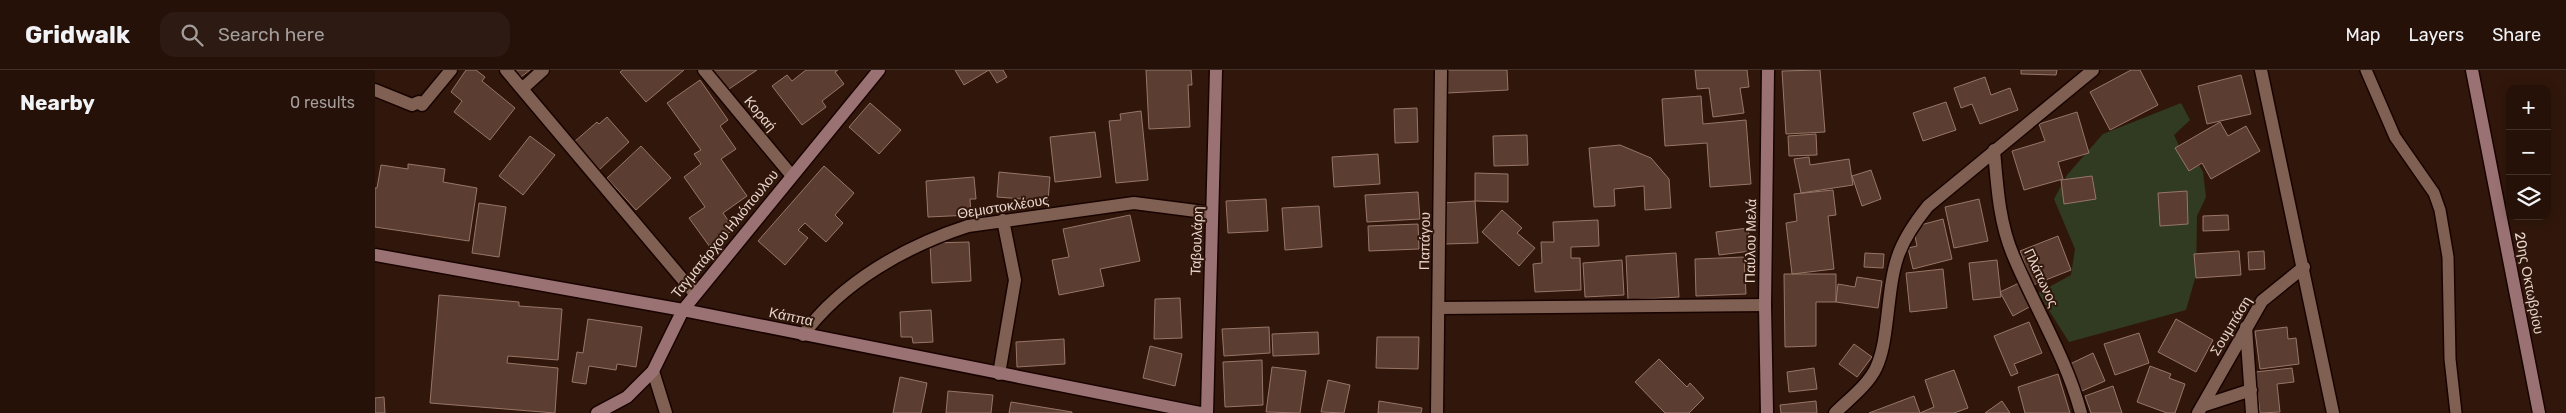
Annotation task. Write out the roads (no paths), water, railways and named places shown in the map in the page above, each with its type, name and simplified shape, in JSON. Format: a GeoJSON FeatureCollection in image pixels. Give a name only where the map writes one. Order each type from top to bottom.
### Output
{"type":"FeatureCollection","features":[{"type":"Feature","properties":{"kind":"street"},"geometry":{"type":"LineString","coordinates":[[375,90],[412,105],[419,102],[422,105],[451,70]]}},
{"type":"Feature","properties":{"kind":"street"},"geometry":{"type":"LineString","coordinates":[[506,70],[695,294]]}},
{"type":"Feature","properties":{"kind":"street"},"geometry":{"type":"LineString","coordinates":[[522,90],[543,70]]}},
{"type":"Feature","properties":{"kind":"street","name":"Κοραή"},"geometry":{"type":"LineString","coordinates":[[704,70],[792,176]]}},
{"type":"Feature","properties":{"kind":"street","name":"Ταγματάρχου Ηλιόπουλου"},"geometry":{"type":"LineString","coordinates":[[597,413],[627,397],[653,372],[683,310],[879,70]]}},
{"type":"Feature","properties":{"kind":"street","name":"Ταβουλάρη"},"geometry":{"type":"LineString","coordinates":[[1207,413],[1216,70]]}},
{"type":"Feature","properties":{"kind":"street","name":"Παπάγου"},"geometry":{"type":"LineString","coordinates":[[1437,413],[1441,70]]}},
{"type":"Feature","properties":{"kind":"street","name":"Παύλου Μελά"},"geometry":{"type":"LineString","coordinates":[[1767,413],[1765,305],[1768,70]]}},
{"type":"Feature","properties":{"kind":"street"},"geometry":{"type":"LineString","coordinates":[[1835,413],[1876,369],[1885,335],[1892,273],[1900,246],[1912,226],[1928,206],[2093,70]]}},
{"type":"Feature","properties":{"kind":"street"},"geometry":{"type":"LineString","coordinates":[[2261,70],[2304,267],[2333,413]]}},
{"type":"Feature","properties":{"kind":"street","name":"20ης Οκτωβρίου"},"geometry":{"type":"LineString","coordinates":[[2472,70],[2539,413]]}},
{"type":"Feature","properties":{"kind":"street","name":"Πλάτωνος"},"geometry":{"type":"LineString","coordinates":[[1994,150],[1997,192],[2012,254],[2054,340],[2081,413]]}},
{"type":"Feature","properties":{"kind":"street","name":"Θεμιστοκλέους"},"geometry":{"type":"LineString","coordinates":[[803,335],[827,306],[888,262],[943,234],[967,226],[1134,203],[1213,213]]}},
{"type":"Feature","properties":{"kind":"street"},"geometry":{"type":"LineString","coordinates":[[999,374],[1015,280],[1003,220]]}},
{"type":"Feature","properties":{"kind":"street","name":"Κάππα"},"geometry":{"type":"LineString","coordinates":[[375,256],[683,310],[1200,413]]}},
{"type":"Feature","properties":{"kind":"street","name":"Σουμπάση"},"geometry":{"type":"LineString","coordinates":[[2200,409],[2263,301],[2304,267]]}},
{"type":"Feature","properties":{"kind":"street"},"geometry":{"type":"LineString","coordinates":[[1439,308],[1765,305]]}},
{"type":"Feature","properties":{"kind":"street"},"geometry":{"type":"LineString","coordinates":[[2246,328],[2252,413]]}},
{"type":"Feature","properties":{"kind":"street"},"geometry":{"type":"LineString","coordinates":[[653,372],[666,413]]}},
{"type":"Feature","properties":{"kind":"street"},"geometry":{"type":"LineString","coordinates":[[2200,409],[2251,390]]}},
{"type":"Feature","properties":{"kind":"lane"},"geometry":{"type":"LineString","coordinates":[[2366,70],[2395,137],[2434,193],[2441,210],[2448,257],[2449,342],[2456,413]]}}]}
